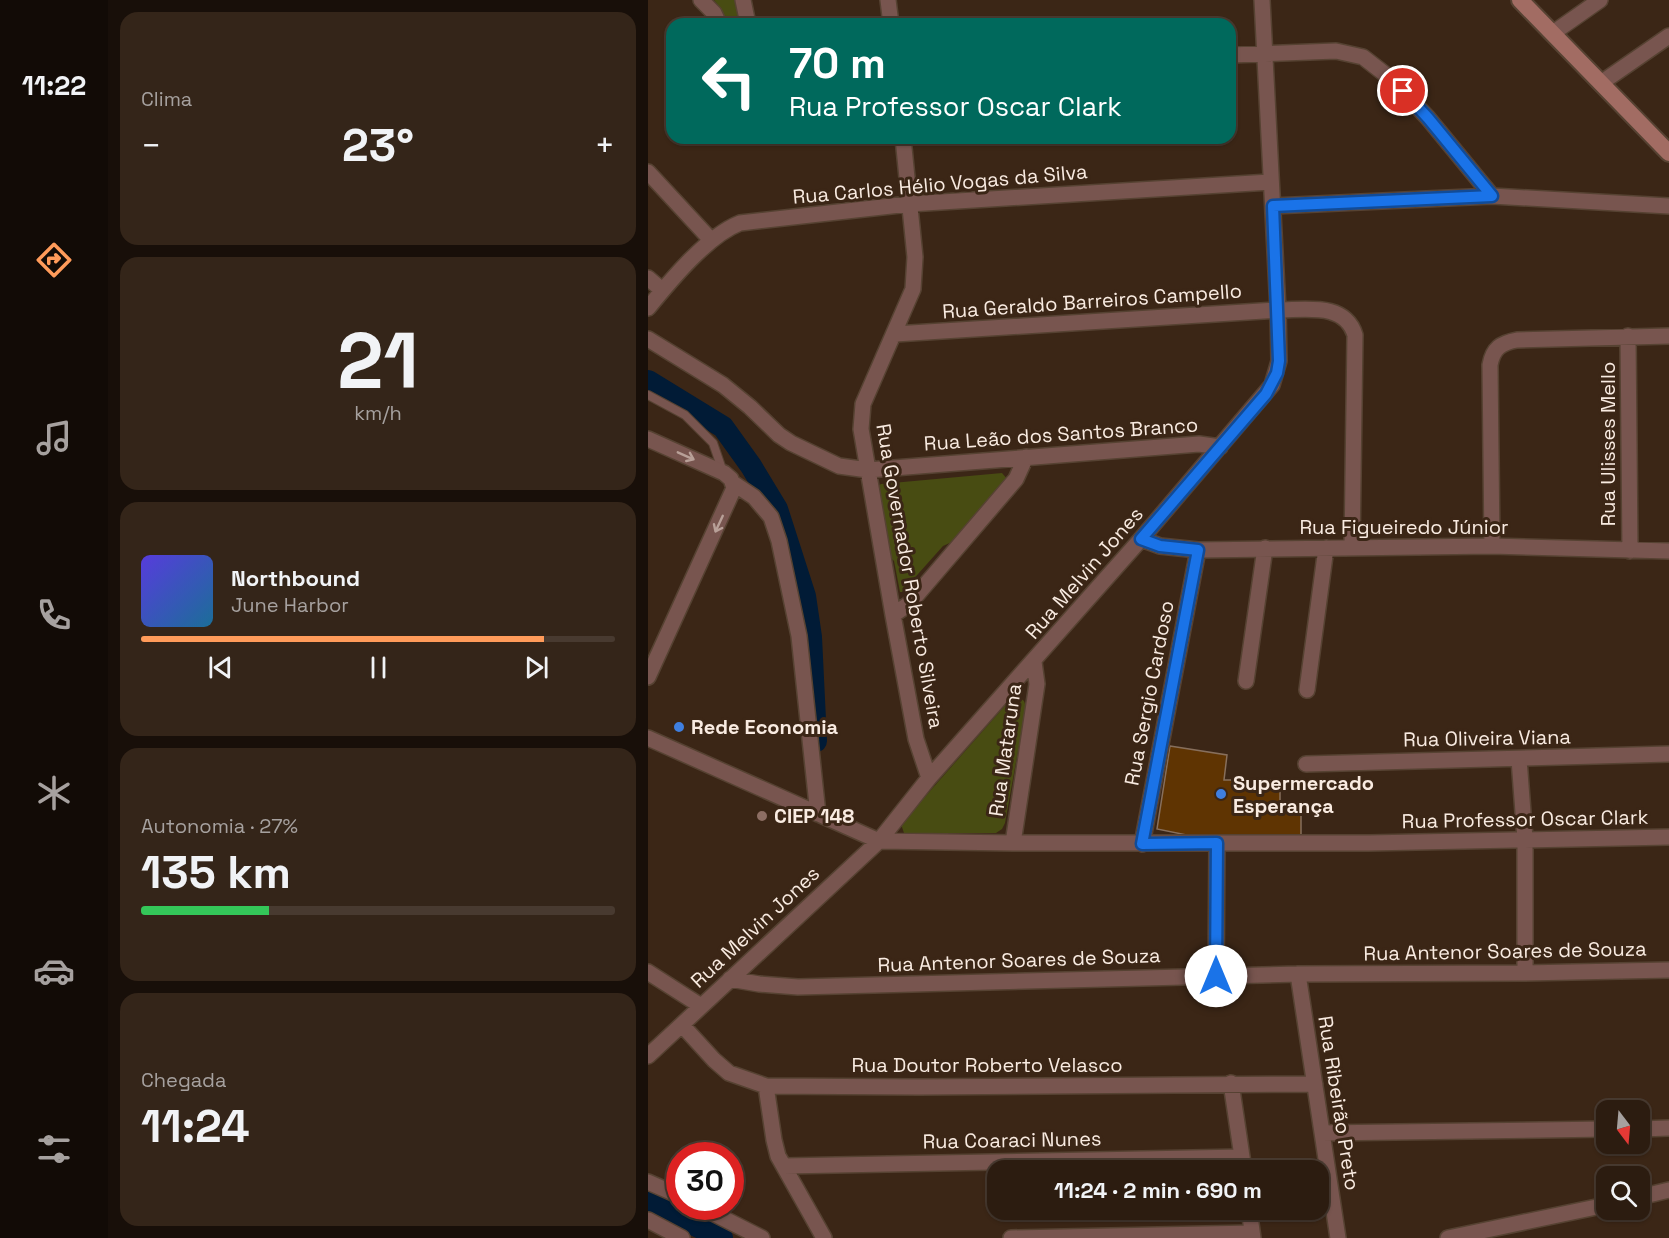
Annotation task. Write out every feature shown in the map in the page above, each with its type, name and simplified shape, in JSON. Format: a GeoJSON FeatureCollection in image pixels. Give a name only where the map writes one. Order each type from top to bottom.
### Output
{"type":"FeatureCollection","features":[{"type":"Feature","properties":{"kind":"main road"},"geometry":{"type":"LineString","coordinates":[[1520,0],[1669,153]]}},
{"type":"Feature","properties":{"kind":"street"},"geometry":{"type":"LineString","coordinates":[[701,0],[716,18]]}},
{"type":"Feature","properties":{"kind":"street"},"geometry":{"type":"LineString","coordinates":[[743,0],[747,18]]}},
{"type":"Feature","properties":{"kind":"street"},"geometry":{"type":"LineString","coordinates":[[888,0],[890,18]]}},
{"type":"Feature","properties":{"kind":"street","name":"Rua Melvin Jones"},"geometry":{"type":"LineString","coordinates":[[648,1056],[879,841],[929,778],[1034,662],[1266,394],[1277,373],[1279,361],[1262,0]]}},
{"type":"Feature","properties":{"kind":"street"},"geometry":{"type":"LineString","coordinates":[[1553,33],[1600,0]]}},
{"type":"Feature","properties":{"kind":"street"},"geometry":{"type":"LineString","coordinates":[[1601,83],[1669,36]]}},
{"type":"Feature","properties":{"kind":"street"},"geometry":{"type":"LineString","coordinates":[[1236,55],[1336,51],[1363,57],[1390,78],[1428,118],[1492,196]]}},
{"type":"Feature","properties":{"kind":"street","name":"Rua Governador Roberto Silveira"},"geometry":{"type":"LineString","coordinates":[[904,144],[915,273],[913,289],[863,404],[861,429],[916,739],[929,778]]}},
{"type":"Feature","properties":{"kind":"street"},"geometry":{"type":"LineString","coordinates":[[648,172],[711,240]]}},
{"type":"Feature","properties":{"kind":"street","name":"Rua Carlos Hélio Vogas da Silva"},"geometry":{"type":"LineString","coordinates":[[648,308],[662,290],[711,240],[724,230],[740,223],[909,204],[1270,182]]}},
{"type":"Feature","properties":{"kind":"street"},"geometry":{"type":"LineString","coordinates":[[1273,206],[1492,196],[1669,206]]}},
{"type":"Feature","properties":{"kind":"street"},"geometry":{"type":"LineString","coordinates":[[648,278],[662,290]]}},
{"type":"Feature","properties":{"kind":"street","name":"Rua Geraldo Barreiros Campello"},"geometry":{"type":"LineString","coordinates":[[895,334],[1278,310],[1325,309],[1337,313],[1352,326],[1355,335],[1352,548]]}},
{"type":"Feature","properties":{"kind":"street","name":"Rua Ulisses Mello"},"geometry":{"type":"LineString","coordinates":[[1628,336],[1630,551]]}},
{"type":"Feature","properties":{"kind":"street"},"geometry":{"type":"LineString","coordinates":[[1492,546],[1490,365],[1494,351],[1505,342],[1517,340],[1669,336]]}},
{"type":"Feature","properties":{"kind":"street","name":"Rua Leão dos Santos Branco"},"geometry":{"type":"LineString","coordinates":[[648,339],[723,385],[791,443],[839,466],[868,470],[1199,444],[1220,447]]}},
{"type":"Feature","properties":{"kind":"street"},"geometry":{"type":"LineString","coordinates":[[648,439],[728,478],[754,497],[771,517],[779,541],[799,636],[818,814]]}},
{"type":"Feature","properties":{"kind":"street"},"geometry":{"type":"LineString","coordinates":[[893,615],[909,604],[1016,479],[1026,457]]}},
{"type":"Feature","properties":{"kind":"street"},"geometry":{"type":"LineString","coordinates":[[648,677],[734,492],[728,478]]}},
{"type":"Feature","properties":{"kind":"street","name":"Rua Figueiredo Júnior"},"geometry":{"type":"LineString","coordinates":[[1141,539],[1160,546],[1198,550],[1492,546],[1669,551]]}},
{"type":"Feature","properties":{"kind":"street"},"geometry":{"type":"LineString","coordinates":[[1246,681],[1265,548]]}},
{"type":"Feature","properties":{"kind":"street"},"geometry":{"type":"LineString","coordinates":[[1307,690],[1326,548]]}},
{"type":"Feature","properties":{"kind":"street","name":"Rua Sergio Cardoso"},"geometry":{"type":"LineString","coordinates":[[1142,844],[1198,550]]}},
{"type":"Feature","properties":{"kind":"street","name":"Rua Mataruna"},"geometry":{"type":"LineString","coordinates":[[1013,843],[1037,679],[1034,662]]}},
{"type":"Feature","properties":{"kind":"street","name":"Rua Professor Oscar Clark"},"geometry":{"type":"LineString","coordinates":[[648,738],[879,841],[1142,844],[1369,843],[1669,837]]}},
{"type":"Feature","properties":{"kind":"street","name":"Rua Oliveira Viana"},"geometry":{"type":"LineString","coordinates":[[1306,764],[1669,754]]}},
{"type":"Feature","properties":{"kind":"street"},"geometry":{"type":"LineString","coordinates":[[1520,759],[1525,839],[1525,973]]}},
{"type":"Feature","properties":{"kind":"street"},"geometry":{"type":"LineString","coordinates":[[1216,976],[1217,843]]}},
{"type":"Feature","properties":{"kind":"street","name":"Rua Antenor Soares de Souza"},"geometry":{"type":"LineString","coordinates":[[730,979],[769,986],[798,987],[1298,974],[1669,970]]}},
{"type":"Feature","properties":{"kind":"street"},"geometry":{"type":"LineString","coordinates":[[648,972],[701,1006]]}},
{"type":"Feature","properties":{"kind":"street","name":"Rua Ribeirão Preto"},"geometry":{"type":"LineString","coordinates":[[1298,974],[1338,1238]]}},
{"type":"Feature","properties":{"kind":"street","name":"Rua Doutor Roberto Velasco"},"geometry":{"type":"LineString","coordinates":[[682,1026],[729,1073],[766,1086],[1315,1084]]}},
{"type":"Feature","properties":{"kind":"street"},"geometry":{"type":"LineString","coordinates":[[1231,1083],[1243,1160]]}},
{"type":"Feature","properties":{"kind":"street"},"geometry":{"type":"LineString","coordinates":[[766,1086],[774,1140],[784,1166],[824,1238]]}},
{"type":"Feature","properties":{"kind":"street"},"geometry":{"type":"LineString","coordinates":[[1650,1129],[1669,1128]]}},
{"type":"Feature","properties":{"kind":"street"},"geometry":{"type":"LineString","coordinates":[[1322,1133],[1596,1129]]}},
{"type":"Feature","properties":{"kind":"street","name":"Rua Coaraci Nunes"},"geometry":{"type":"LineString","coordinates":[[784,1166],[987,1165]]}},
{"type":"Feature","properties":{"kind":"street"},"geometry":{"type":"LineString","coordinates":[[648,1182],[666,1190]]}},
{"type":"Feature","properties":{"kind":"street"},"geometry":{"type":"LineString","coordinates":[[1650,1195],[1669,1190]]}},
{"type":"Feature","properties":{"kind":"street"},"geometry":{"type":"LineString","coordinates":[[1448,1238],[1596,1206]]}},
{"type":"Feature","properties":{"kind":"street"},"geometry":{"type":"LineString","coordinates":[[648,1220],[682,1238]]}},
{"type":"Feature","properties":{"kind":"street"},"geometry":{"type":"LineString","coordinates":[[727,1220],[762,1238]]}},
{"type":"Feature","properties":{"kind":"street"},"geometry":{"type":"LineString","coordinates":[[1011,1238],[1253,1236],[1251,1220]]}},
{"type":"Feature","properties":{"kind":"lane"},"geometry":{"type":"LineString","coordinates":[[648,395],[685,415],[713,443],[728,478]]}},
{"type":"Feature","properties":{"kind":"green space"},"geometry":{"type":"Polygon","coordinates":[[[714,0],[735,0],[739,18],[724,18],[714,0]]]}},
{"type":"Feature","properties":{"kind":"green space"},"geometry":{"type":"Polygon","coordinates":[[[1002,473],[1008,480],[954,541],[943,546],[900,592],[894,561],[887,554],[878,486],[1002,473]]]}},
{"type":"Feature","properties":{"kind":"green space"},"geometry":{"type":"Polygon","coordinates":[[[1019,697],[1024,701],[1026,707],[1002,829],[996,833],[904,833],[901,824],[1010,700],[1019,697]]]}},
{"type":"Feature","properties":{"kind":"building","name":"Supermercado Esperança"},"geometry":{"type":"Polygon","coordinates":[[[1170,746],[1227,755],[1224,780],[1280,780],[1280,809],[1301,812],[1301,839],[1216,841],[1157,829],[1170,746]]]}},
{"type":"Feature","properties":{"kind":"waterway"},"geometry":{"type":"LineString","coordinates":[[648,381],[723,427],[751,466],[777,509],[805,596],[811,637],[816,741]]}},
{"type":"Feature","properties":{"kind":"waterway"},"geometry":{"type":"LineString","coordinates":[[648,1203],[722,1238]]}},
{"type":"Feature","properties":{"kind":"place","name":"Rede Economia"},"geometry":{"type":"Point","coordinates":[679,727]}},
{"type":"Feature","properties":{"kind":"place","name":"Supermercado Esperança"},"geometry":{"type":"Point","coordinates":[1221,794]}},
{"type":"Feature","properties":{"kind":"place","name":"CIEP 148"},"geometry":{"type":"Point","coordinates":[762,816]}},
{"type":"Feature","properties":{"kind":"route"},"geometry":{"type":"LineString","coordinates":[[1216,976],[1217,843],[1142,844],[1198,550],[1160,546],[1141,539],[1272,386],[1279,361],[1273,206],[1492,196],[1403,91]]}}]}
